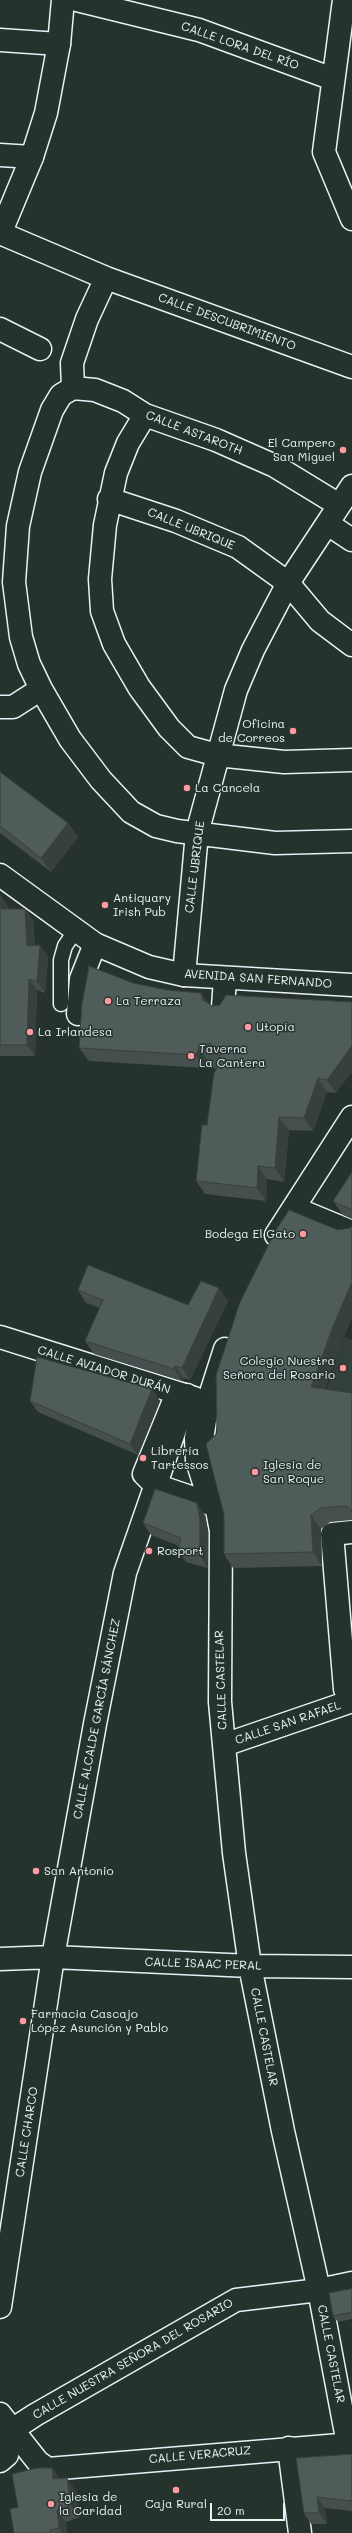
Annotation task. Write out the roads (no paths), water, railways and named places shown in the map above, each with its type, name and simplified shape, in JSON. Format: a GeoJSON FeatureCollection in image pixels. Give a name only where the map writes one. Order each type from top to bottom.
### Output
{"type":"FeatureCollection","features":[{"type":"Feature","properties":{"kind":"street"},"geometry":{"type":"LineString","coordinates":[[0,234],[32,157],[46,113],[59,44],[63,0]]}},
{"type":"Feature","properties":{"kind":"street","name":"CALLE LORA DEL RÍO"},"geometry":{"type":"LineString","coordinates":[[77,0],[199,30],[333,79]]}},
{"type":"Feature","properties":{"kind":"street"},"geometry":{"type":"LineString","coordinates":[[344,0],[324,152],[352,219]]}},
{"type":"Feature","properties":{"kind":"street"},"geometry":{"type":"LineString","coordinates":[[0,40],[59,44]]}},
{"type":"Feature","properties":{"kind":"street"},"geometry":{"type":"LineString","coordinates":[[0,155],[32,157]]}},
{"type":"Feature","properties":{"kind":"street","name":"CALLE DESCUBRIMIENTO"},"geometry":{"type":"LineString","coordinates":[[0,234],[105,277],[352,367]]}},
{"type":"Feature","properties":{"kind":"street"},"geometry":{"type":"LineString","coordinates":[[105,277],[87,319],[72,363],[73,388],[61,395],[52,410],[30,472],[18,526],[14,582],[21,637],[29,664],[41,689],[74,745],[101,780],[131,812],[156,826],[197,833],[275,842],[352,841]]}},
{"type":"Feature","properties":{"kind":"street"},"geometry":{"type":"LineString","coordinates":[[0,329],[40,349]]}},
{"type":"Feature","properties":{"kind":"street","name":"CALLE ASTAROTH"},"geometry":{"type":"LineString","coordinates":[[73,388],[95,390],[123,401],[145,415],[216,440],[275,466],[339,505]]}},
{"type":"Feature","properties":{"kind":"street"},"geometry":{"type":"LineString","coordinates":[[145,415],[128,443],[116,473],[109,499],[100,579],[102,611],[114,644],[139,687],[169,728],[188,747],[217,755],[284,762],[352,760]]}},
{"type":"Feature","properties":{"kind":"street","name":"CALLE UBRIQUE"},"geometry":{"type":"LineString","coordinates":[[184,975],[197,833],[217,755],[236,690],[253,650],[288,584],[352,486]]}},
{"type":"Feature","properties":{"kind":"street","name":"CALLE UBRIQUE"},"geometry":{"type":"LineString","coordinates":[[109,499],[176,521],[238,547],[288,584]]}},
{"type":"Feature","properties":{"kind":"street"},"geometry":{"type":"LineString","coordinates":[[328,524],[352,540]]}},
{"type":"Feature","properties":{"kind":"street"},"geometry":{"type":"LineString","coordinates":[[288,584],[320,621],[352,645]]}},
{"type":"Feature","properties":{"kind":"street"},"geometry":{"type":"LineString","coordinates":[[0,707],[13,707],[41,689]]}},
{"type":"Feature","properties":{"kind":"street","name":"AVENIDA SAN FERNANDO"},"geometry":{"type":"LineString","coordinates":[[0,875],[75,931],[95,944],[149,967],[184,975],[226,979],[352,986]]}},
{"type":"Feature","properties":{"kind":"street"},"geometry":{"type":"LineString","coordinates":[[70,1009],[95,944]]}},
{"type":"Feature","properties":{"kind":"street"},"geometry":{"type":"LineString","coordinates":[[223,1007],[226,979]]}},
{"type":"Feature","properties":{"kind":"street"},"geometry":{"type":"LineString","coordinates":[[268,1250],[352,1117]]}},
{"type":"Feature","properties":{"kind":"street"},"geometry":{"type":"LineString","coordinates":[[294,1208],[352,1232]]}},
{"type":"Feature","properties":{"kind":"street"},"geometry":{"type":"LineString","coordinates":[[213,1500],[204,1466],[202,1439],[208,1402],[230,1333]]}},
{"type":"Feature","properties":{"kind":"street","name":"CALLE AVIADOR DURÁN"},"geometry":{"type":"LineString","coordinates":[[0,1337],[186,1398],[208,1402]]}},
{"type":"Feature","properties":{"kind":"street"},"geometry":{"type":"LineString","coordinates":[[178,1398],[186,1398],[203,1406],[196,1438],[197,1454],[202,1482],[213,1500],[211,1504],[156,1482],[144,1474],[174,1402],[178,1398]]}},
{"type":"Feature","properties":{"kind":"street","name":"CALLE ALCALDE GARCÍA SÁNCHEZ"},"geometry":{"type":"LineString","coordinates":[[54,1957],[95,1724],[125,1573],[156,1482]]}},
{"type":"Feature","properties":{"kind":"street","name":"CALLE CASTELAR"},"geometry":{"type":"LineString","coordinates":[[213,1500],[221,1531],[220,1702],[234,1853],[250,1966],[283,2131],[319,2290],[350,2444]]}},
{"type":"Feature","properties":{"kind":"street"},"geometry":{"type":"LineString","coordinates":[[352,1532],[332,1534],[345,1689],[352,1688]]}},
{"type":"Feature","properties":{"kind":"street","name":"CALLE SAN RAFAEL"},"geometry":{"type":"LineString","coordinates":[[224,1746],[352,1701]]}},
{"type":"Feature","properties":{"kind":"street","name":"CALLE ISAAC PERAL"},"geometry":{"type":"LineString","coordinates":[[0,1959],[54,1957],[250,1966],[352,1967]]}},
{"type":"Feature","properties":{"kind":"street","name":"CALLE CHARCO"},"geometry":{"type":"LineString","coordinates":[[0,2307],[54,1957]]}},
{"type":"Feature","properties":{"kind":"street","name":"CALLE NUESTRA SEÑORA DEL ROSARIO"},"geometry":{"type":"LineString","coordinates":[[0,2469],[9,2430],[236,2300],[319,2290],[352,2283]]}},
{"type":"Feature","properties":{"kind":"street"},"geometry":{"type":"LineString","coordinates":[[0,2461],[7,2455],[9,2430]]}},
{"type":"Feature","properties":{"kind":"street","name":"CALLE VERACRUZ"},"geometry":{"type":"LineString","coordinates":[[9,2430],[38,2462],[48,2469],[350,2444]]}},
{"type":"Feature","properties":{"kind":"street"},"geometry":{"type":"LineString","coordinates":[[290,2448],[300,2533]]}},
{"type":"Feature","properties":{"kind":"lane"},"geometry":{"type":"LineString","coordinates":[[70,1009],[62,960],[65,946],[75,931]]}},
{"type":"Feature","properties":{"kind":"tunnel"},"geometry":{"type":"LineString","coordinates":[[218,1069],[222,1026]]}},
{"type":"Feature","properties":{"kind":"place","name":"El Campero San Miguel"},"geometry":{"type":"Point","coordinates":[343,450]}},
{"type":"Feature","properties":{"kind":"place","name":"Oficina de Correos"},"geometry":{"type":"Point","coordinates":[293,731]}},
{"type":"Feature","properties":{"kind":"place","name":"La Cancela"},"geometry":{"type":"Point","coordinates":[187,788]}},
{"type":"Feature","properties":{"kind":"place","name":"Antiquary Irish Pub"},"geometry":{"type":"Point","coordinates":[105,905]}},
{"type":"Feature","properties":{"kind":"place","name":"La Terraza"},"geometry":{"type":"Point","coordinates":[108,1001]}},
{"type":"Feature","properties":{"kind":"place","name":"Utopía"},"geometry":{"type":"Point","coordinates":[248,1027]}},
{"type":"Feature","properties":{"kind":"place","name":"La Irlandesa"},"geometry":{"type":"Point","coordinates":[30,1032]}},
{"type":"Feature","properties":{"kind":"place","name":"Taverna La Cantera"},"geometry":{"type":"Point","coordinates":[191,1056]}},
{"type":"Feature","properties":{"kind":"place","name":"Bodega El Gato"},"geometry":{"type":"Point","coordinates":[303,1234]}},
{"type":"Feature","properties":{"kind":"place","name":"Colegio Nuestra Señora del Rosario"},"geometry":{"type":"Point","coordinates":[343,1368]}},
{"type":"Feature","properties":{"kind":"place","name":"Librería Tartessos"},"geometry":{"type":"Point","coordinates":[143,1458]}},
{"type":"Feature","properties":{"kind":"place","name":"Iglesia de San Roque"},"geometry":{"type":"Point","coordinates":[255,1472]}},
{"type":"Feature","properties":{"kind":"place","name":"Rosport"},"geometry":{"type":"Point","coordinates":[149,1551]}},
{"type":"Feature","properties":{"kind":"place","name":"San Antonio"},"geometry":{"type":"Point","coordinates":[36,1871]}},
{"type":"Feature","properties":{"kind":"place","name":"Farmacia Cascajo López Asunción y Pablo"},"geometry":{"type":"Point","coordinates":[23,2021]}},
{"type":"Feature","properties":{"kind":"place","name":"Caja Rural"},"geometry":{"type":"Point","coordinates":[176,2490]}},
{"type":"Feature","properties":{"kind":"place","name":"Iglesia de la Caridad"},"geometry":{"type":"Point","coordinates":[51,2504]}}]}
